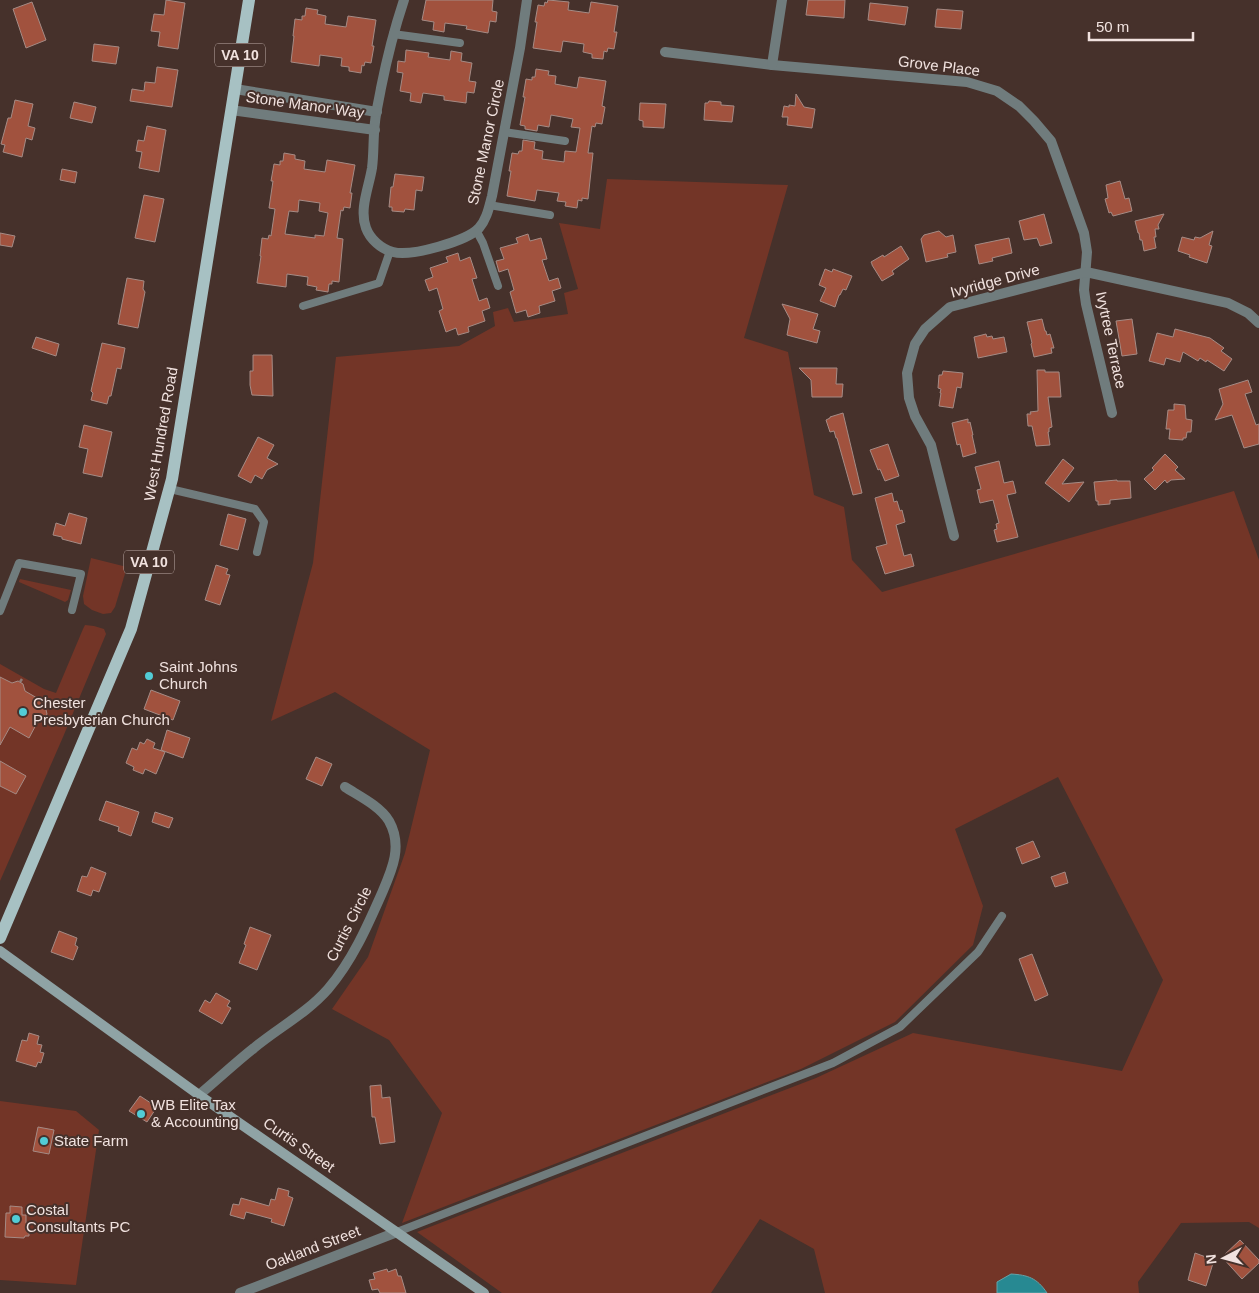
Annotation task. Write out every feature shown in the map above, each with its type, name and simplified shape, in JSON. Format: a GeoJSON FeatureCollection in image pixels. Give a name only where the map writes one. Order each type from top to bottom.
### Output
{"type":"FeatureCollection","features":[{"type":"Feature","properties":{"kind":"main road","name":"West Hundred Road"},"geometry":{"type":"LineString","coordinates":[[0,938],[131,629],[170,489],[249,0]]}},
{"type":"Feature","properties":{"kind":"street"},"geometry":{"type":"LineString","coordinates":[[404,0],[389,49],[377,112],[372,169],[364,214],[365,226],[373,240],[383,248],[405,254],[455,242],[476,230]]}},
{"type":"Feature","properties":{"kind":"street","name":"Stone Manor Circle"},"geometry":{"type":"LineString","coordinates":[[476,230],[485,218],[489,205],[520,48],[526,0]]}},
{"type":"Feature","properties":{"kind":"street"},"geometry":{"type":"LineString","coordinates":[[772,65],[782,0]]}},
{"type":"Feature","properties":{"kind":"street","name":"Grove Place"},"geometry":{"type":"LineString","coordinates":[[666,52],[772,65],[967,82],[997,90],[1019,106],[1051,142],[1084,233],[1087,252],[1086,272]]}},
{"type":"Feature","properties":{"kind":"street","name":"Stone Manor Way"},"geometry":{"type":"LineString","coordinates":[[235,89],[377,112]]}},
{"type":"Feature","properties":{"kind":"street","name":"Stone Manor Way"},"geometry":{"type":"LineString","coordinates":[[232,110],[375,130]]}},
{"type":"Feature","properties":{"kind":"street","name":"Ivyridge Drive"},"geometry":{"type":"LineString","coordinates":[[954,536],[931,445],[915,416],[909,398],[906,373],[915,344],[925,329],[950,307],[1086,272],[1228,302],[1248,313],[1259,323]]}},
{"type":"Feature","properties":{"kind":"street","name":"Ivytree Terrace"},"geometry":{"type":"LineString","coordinates":[[1086,272],[1084,290],[1086,304],[1112,413]]}},
{"type":"Feature","properties":{"kind":"street","name":"Curtis Circle"},"geometry":{"type":"LineString","coordinates":[[199,1095],[327,990],[342,972],[370,920],[393,865],[397,843],[394,831],[380,810],[344,787]]}},
{"type":"Feature","properties":{"kind":"street","name":"Curtis Street"},"geometry":{"type":"LineString","coordinates":[[0,951],[199,1095],[484,1293]]}},
{"type":"Feature","properties":{"kind":"street","name":"Oakland Street"},"geometry":{"type":"LineString","coordinates":[[240,1293],[397,1232]]}},
{"type":"Feature","properties":{"kind":"lane"},"geometry":{"type":"LineString","coordinates":[[393,34],[460,43]]}},
{"type":"Feature","properties":{"kind":"lane"},"geometry":{"type":"LineString","coordinates":[[504,132],[565,141]]}},
{"type":"Feature","properties":{"kind":"lane"},"geometry":{"type":"LineString","coordinates":[[489,205],[550,215]]}},
{"type":"Feature","properties":{"kind":"lane"},"geometry":{"type":"LineString","coordinates":[[476,230],[483,243],[498,286]]}},
{"type":"Feature","properties":{"kind":"lane"},"geometry":{"type":"LineString","coordinates":[[302,306],[379,283],[390,251]]}},
{"type":"Feature","properties":{"kind":"lane"},"geometry":{"type":"LineString","coordinates":[[170,489],[255,509],[264,522],[257,552]]}},
{"type":"Feature","properties":{"kind":"lane"},"geometry":{"type":"LineString","coordinates":[[0,611],[19,563],[81,574],[72,610]]}},
{"type":"Feature","properties":{"kind":"lane"},"geometry":{"type":"LineString","coordinates":[[397,1232],[833,1063],[900,1027],[978,952],[1002,916]]}},
{"type":"Feature","properties":{"kind":"shaded area"},"geometry":{"type":"Polygon","coordinates":[[[607,179],[788,185],[744,338],[788,352],[814,495],[844,507],[852,560],[882,592],[1234,491],[1259,560],[1259,1228],[1249,1222],[1181,1223],[1138,1282],[1139,1293],[825,1293],[814,1249],[760,1219],[711,1293],[502,1293],[417,1232],[816,1078],[913,1033],[1122,1071],[1163,980],[1058,777],[955,829],[983,906],[973,945],[895,1022],[801,1069],[402,1223],[442,1113],[389,1040],[332,1009],[368,957],[405,853],[430,750],[335,692],[271,721],[313,563],[336,357],[459,346],[495,326],[493,312],[508,308],[514,322],[568,314],[564,293],[578,289],[559,223],[600,229],[607,179]]]}},
{"type":"Feature","properties":{"kind":"shaded area"},"geometry":{"type":"Polygon","coordinates":[[[91,558],[127,567],[115,607],[111,613],[103,614],[92,610],[84,604],[83,596],[91,558]]]}},
{"type":"Feature","properties":{"kind":"shaded area"},"geometry":{"type":"Polygon","coordinates":[[[20,579],[71,590],[68,600],[65,602],[19,582],[20,579]]]}},
{"type":"Feature","properties":{"kind":"shaded area"},"geometry":{"type":"Polygon","coordinates":[[[85,625],[104,629],[106,634],[0,881],[0,664],[44,689],[56,693],[85,625]]]}},
{"type":"Feature","properties":{"kind":"shaded area"},"geometry":{"type":"Polygon","coordinates":[[[0,1101],[76,1111],[99,1130],[76,1285],[0,1280],[0,1101]]]}},
{"type":"Feature","properties":{"kind":"water"},"geometry":{"type":"Polygon","coordinates":[[[1011,1274],[1032,1278],[1047,1293],[997,1293],[997,1282],[1011,1274]]]}},
{"type":"Feature","properties":{"kind":"building"},"geometry":{"type":"Polygon","coordinates":[[[166,0],[185,3],[178,49],[158,46],[160,32],[151,31],[154,14],[164,15],[166,0]]]}},
{"type":"Feature","properties":{"kind":"building"},"geometry":{"type":"Polygon","coordinates":[[[426,0],[493,0],[492,11],[497,12],[496,22],[490,21],[488,33],[466,29],[467,26],[445,23],[444,32],[433,30],[434,22],[422,20],[426,0]]]}},
{"type":"Feature","properties":{"kind":"building"},"geometry":{"type":"Polygon","coordinates":[[[548,0],[569,2],[568,10],[589,13],[591,2],[618,6],[614,32],[617,32],[614,49],[608,48],[607,52],[604,51],[603,59],[592,58],[592,54],[583,52],[584,44],[563,41],[561,52],[533,48],[538,5],[544,6],[548,0]]]}},
{"type":"Feature","properties":{"kind":"building"},"geometry":{"type":"Polygon","coordinates":[[[808,0],[845,0],[844,18],[806,15],[808,0]]]}},
{"type":"Feature","properties":{"kind":"building"},"geometry":{"type":"Polygon","coordinates":[[[32,2],[46,40],[26,48],[13,9],[32,2]]]}},
{"type":"Feature","properties":{"kind":"building"},"geometry":{"type":"Polygon","coordinates":[[[870,3],[908,7],[905,25],[868,20],[870,3]]]}},
{"type":"Feature","properties":{"kind":"building"},"geometry":{"type":"Polygon","coordinates":[[[306,8],[318,10],[317,14],[326,16],[325,24],[346,27],[348,16],[376,20],[371,63],[365,62],[364,66],[362,65],[361,73],[349,71],[349,67],[341,66],[342,58],[320,55],[319,66],[291,62],[295,19],[302,20],[302,16],[305,16],[306,8]]]}},
{"type":"Feature","properties":{"kind":"building"},"geometry":{"type":"Polygon","coordinates":[[[937,9],[963,11],[961,29],[935,27],[937,9]]]}},
{"type":"Feature","properties":{"kind":"building"},"geometry":{"type":"Polygon","coordinates":[[[94,44],[119,47],[116,64],[92,61],[94,44]]]}},
{"type":"Feature","properties":{"kind":"building"},"geometry":{"type":"Polygon","coordinates":[[[406,50],[429,53],[428,57],[450,60],[451,51],[462,53],[461,61],[472,63],[469,81],[476,82],[474,93],[467,92],[466,103],[444,100],[444,96],[423,93],[421,103],[410,101],[411,93],[400,91],[403,73],[397,72],[398,61],[405,62],[406,50]]]}},
{"type":"Feature","properties":{"kind":"building"},"geometry":{"type":"Polygon","coordinates":[[[157,67],[178,70],[172,107],[130,101],[132,89],[144,91],[145,82],[155,83],[157,67]]]}},
{"type":"Feature","properties":{"kind":"building"},"geometry":{"type":"Polygon","coordinates":[[[536,69],[549,71],[548,75],[556,76],[555,84],[577,88],[579,77],[606,81],[602,106],[605,107],[602,124],[596,123],[595,127],[592,126],[588,153],[593,153],[588,199],[582,198],[582,201],[578,200],[577,208],[565,206],[566,202],[557,201],[559,193],[537,190],[535,201],[507,196],[512,153],[518,154],[519,151],[522,151],[523,140],[535,142],[534,149],[543,151],[542,159],[564,162],[565,151],[576,152],[580,128],[571,127],[573,119],[551,115],[549,127],[538,125],[537,131],[525,129],[525,126],[520,125],[526,79],[532,80],[532,77],[535,77],[536,69]]]}},
{"type":"Feature","properties":{"kind":"building"},"geometry":{"type":"Polygon","coordinates":[[[796,94],[804,107],[815,109],[812,128],[787,125],[788,117],[782,117],[784,106],[795,106],[796,94]]]}},
{"type":"Feature","properties":{"kind":"building"},"geometry":{"type":"Polygon","coordinates":[[[15,100],[33,104],[28,126],[35,128],[32,140],[26,138],[22,157],[3,152],[5,145],[1,144],[8,118],[11,118],[15,100]]]}},
{"type":"Feature","properties":{"kind":"building"},"geometry":{"type":"Polygon","coordinates":[[[709,101],[721,102],[721,105],[734,106],[732,122],[704,120],[705,103],[709,101]]]}},
{"type":"Feature","properties":{"kind":"building"},"geometry":{"type":"Polygon","coordinates":[[[74,102],[96,107],[92,123],[70,118],[74,102]]]}},
{"type":"Feature","properties":{"kind":"building"},"geometry":{"type":"Polygon","coordinates":[[[640,103],[666,104],[664,128],[643,127],[643,121],[639,120],[640,103]]]}},
{"type":"Feature","properties":{"kind":"building"},"geometry":{"type":"Polygon","coordinates":[[[147,126],[166,130],[159,172],[139,168],[142,152],[136,151],[138,140],[144,141],[147,126]]]}},
{"type":"Feature","properties":{"kind":"building"},"geometry":{"type":"Polygon","coordinates":[[[284,153],[295,155],[295,159],[305,161],[304,169],[325,172],[327,160],[355,165],[350,193],[352,193],[350,208],[344,207],[343,211],[341,210],[337,238],[343,239],[339,282],[332,281],[332,284],[329,284],[328,292],[316,290],[317,287],[307,285],[308,277],[287,274],[286,287],[257,283],[262,238],[268,239],[269,235],[271,236],[275,209],[269,208],[274,164],[280,165],[280,161],[283,161],[284,153]],[[299,200],[298,212],[289,211],[285,234],[315,238],[315,235],[324,236],[328,213],[319,211],[320,203],[299,200]]]}},
{"type":"Feature","properties":{"kind":"building"},"geometry":{"type":"Polygon","coordinates":[[[62,169],[77,172],[75,183],[60,180],[62,169]]]}},
{"type":"Feature","properties":{"kind":"building"},"geometry":{"type":"Polygon","coordinates":[[[395,174],[424,177],[422,191],[416,190],[414,210],[405,209],[404,212],[392,211],[392,207],[389,207],[391,187],[393,187],[395,174]]]}},
{"type":"Feature","properties":{"kind":"building"},"geometry":{"type":"Polygon","coordinates":[[[1120,181],[1125,199],[1129,198],[1132,211],[1113,216],[1111,212],[1109,213],[1105,199],[1108,198],[1106,185],[1120,181]]]}},
{"type":"Feature","properties":{"kind":"building"},"geometry":{"type":"Polygon","coordinates":[[[144,195],[164,199],[155,242],[135,238],[144,195]]]}},
{"type":"Feature","properties":{"kind":"building"},"geometry":{"type":"Polygon","coordinates":[[[1044,214],[1052,243],[1040,246],[1037,238],[1024,240],[1019,221],[1044,214]]]}},
{"type":"Feature","properties":{"kind":"building"},"geometry":{"type":"Polygon","coordinates":[[[1164,214],[1158,225],[1159,229],[1155,229],[1156,248],[1144,251],[1135,221],[1164,214]]]}},
{"type":"Feature","properties":{"kind":"building"},"geometry":{"type":"Polygon","coordinates":[[[939,231],[946,237],[953,235],[956,252],[947,254],[948,257],[926,262],[921,239],[924,235],[939,231]]]}},
{"type":"Feature","properties":{"kind":"building"},"geometry":{"type":"Polygon","coordinates":[[[1213,231],[1209,245],[1212,246],[1207,263],[1178,251],[1182,237],[1194,240],[1195,237],[1200,238],[1213,231]]]}},
{"type":"Feature","properties":{"kind":"building"},"geometry":{"type":"Polygon","coordinates":[[[0,233],[15,236],[12,247],[0,245],[0,233]]]}},
{"type":"Feature","properties":{"kind":"building"},"geometry":{"type":"Polygon","coordinates":[[[528,234],[530,241],[541,238],[547,259],[542,260],[549,281],[558,278],[561,288],[552,291],[555,301],[539,306],[540,313],[528,317],[526,310],[516,313],[510,292],[514,290],[508,269],[499,272],[496,261],[504,259],[500,248],[518,243],[516,238],[528,234]]]}},
{"type":"Feature","properties":{"kind":"building"},"geometry":{"type":"Polygon","coordinates":[[[1009,238],[1012,253],[992,258],[993,261],[979,264],[975,245],[1009,238]]]}},
{"type":"Feature","properties":{"kind":"building"},"geometry":{"type":"Polygon","coordinates":[[[901,246],[909,259],[892,271],[894,274],[882,281],[871,262],[883,255],[884,257],[901,246]]]}},
{"type":"Feature","properties":{"kind":"building"},"geometry":{"type":"Polygon","coordinates":[[[458,253],[460,261],[470,257],[477,278],[472,279],[479,301],[487,298],[490,308],[482,311],[485,321],[468,327],[469,332],[458,335],[456,328],[446,332],[439,311],[443,309],[437,288],[429,291],[425,280],[433,277],[430,268],[448,262],[446,257],[458,253]]]}},
{"type":"Feature","properties":{"kind":"building"},"geometry":{"type":"Polygon","coordinates":[[[825,269],[832,272],[833,269],[852,276],[846,290],[843,289],[839,295],[835,307],[820,301],[826,288],[819,285],[825,269]]]}},
{"type":"Feature","properties":{"kind":"building"},"geometry":{"type":"Polygon","coordinates":[[[127,278],[144,281],[143,289],[145,292],[138,328],[118,324],[127,278]]]}},
{"type":"Feature","properties":{"kind":"building"},"geometry":{"type":"Polygon","coordinates":[[[782,304],[818,314],[813,329],[820,331],[817,343],[787,335],[790,319],[782,304]]]}},
{"type":"Feature","properties":{"kind":"building"},"geometry":{"type":"Polygon","coordinates":[[[1042,319],[1045,331],[1047,335],[1050,334],[1054,348],[1051,348],[1052,353],[1034,357],[1027,322],[1042,319]]]}},
{"type":"Feature","properties":{"kind":"building"},"geometry":{"type":"Polygon","coordinates":[[[1132,319],[1137,354],[1122,356],[1116,321],[1132,319]]]}},
{"type":"Feature","properties":{"kind":"building"},"geometry":{"type":"Polygon","coordinates":[[[1175,329],[1210,338],[1224,348],[1221,351],[1232,359],[1224,371],[1207,360],[1206,362],[1200,358],[1198,361],[1183,352],[1180,362],[1166,358],[1164,365],[1149,361],[1157,333],[1173,337],[1175,329]]]}},
{"type":"Feature","properties":{"kind":"building"},"geometry":{"type":"Polygon","coordinates":[[[986,334],[987,337],[992,336],[993,339],[1004,337],[1007,352],[978,358],[974,337],[986,334]]]}},
{"type":"Feature","properties":{"kind":"building"},"geometry":{"type":"Polygon","coordinates":[[[36,337],[59,344],[56,356],[32,348],[36,337]]]}},
{"type":"Feature","properties":{"kind":"building"},"geometry":{"type":"Polygon","coordinates":[[[102,343],[125,348],[121,369],[117,368],[111,396],[109,396],[107,404],[91,400],[93,393],[91,391],[102,343]]]}},
{"type":"Feature","properties":{"kind":"building"},"geometry":{"type":"Polygon","coordinates":[[[253,355],[272,355],[273,396],[252,395],[250,371],[253,371],[253,355]]]}},
{"type":"Feature","properties":{"kind":"building"},"geometry":{"type":"Polygon","coordinates":[[[799,368],[837,368],[836,384],[843,384],[842,397],[812,397],[811,380],[799,368]]]}},
{"type":"Feature","properties":{"kind":"building"},"geometry":{"type":"Polygon","coordinates":[[[1037,370],[1059,372],[1061,397],[1048,397],[1052,427],[1049,428],[1048,432],[1050,445],[1036,446],[1032,426],[1028,426],[1027,414],[1038,411],[1037,370]]]}},
{"type":"Feature","properties":{"kind":"building"},"geometry":{"type":"Polygon","coordinates":[[[943,371],[963,373],[961,388],[957,387],[953,408],[939,406],[941,389],[938,388],[939,375],[942,375],[943,371]]]}},
{"type":"Feature","properties":{"kind":"building"},"geometry":{"type":"Polygon","coordinates":[[[1248,380],[1252,392],[1245,394],[1256,425],[1259,424],[1259,444],[1244,448],[1232,415],[1215,420],[1223,404],[1219,389],[1248,380]]]}},
{"type":"Feature","properties":{"kind":"building"},"geometry":{"type":"Polygon","coordinates":[[[1174,404],[1185,405],[1186,419],[1192,420],[1191,432],[1187,432],[1186,438],[1183,438],[1183,440],[1169,439],[1170,429],[1166,429],[1168,410],[1174,410],[1174,404]]]}},
{"type":"Feature","properties":{"kind":"building"},"geometry":{"type":"Polygon","coordinates":[[[843,413],[862,493],[853,495],[837,438],[834,431],[830,432],[826,420],[843,413]]]}},
{"type":"Feature","properties":{"kind":"building"},"geometry":{"type":"Polygon","coordinates":[[[968,419],[976,453],[963,457],[960,444],[957,445],[952,423],[968,419]]]}},
{"type":"Feature","properties":{"kind":"building"},"geometry":{"type":"Polygon","coordinates":[[[84,425],[112,432],[102,477],[83,473],[88,449],[79,447],[84,425]]]}},
{"type":"Feature","properties":{"kind":"building"},"geometry":{"type":"Polygon","coordinates":[[[258,437],[274,445],[267,458],[278,464],[267,470],[262,479],[255,475],[251,483],[238,476],[258,437]]]}},
{"type":"Feature","properties":{"kind":"building"},"geometry":{"type":"Polygon","coordinates":[[[888,444],[899,476],[885,481],[880,469],[878,470],[870,450],[888,444]]]}},
{"type":"Feature","properties":{"kind":"building"},"geometry":{"type":"Polygon","coordinates":[[[1165,454],[1178,467],[1175,470],[1185,479],[1171,480],[1167,483],[1165,480],[1155,490],[1144,479],[1154,470],[1152,468],[1165,454]]]}},
{"type":"Feature","properties":{"kind":"building"},"geometry":{"type":"Polygon","coordinates":[[[1063,459],[1074,468],[1062,484],[1084,482],[1069,502],[1045,483],[1063,459]]]}},
{"type":"Feature","properties":{"kind":"building"},"geometry":{"type":"Polygon","coordinates":[[[999,461],[1004,483],[1013,481],[1016,493],[1007,495],[1018,537],[997,542],[994,530],[997,529],[996,524],[999,523],[993,500],[980,503],[977,490],[981,489],[975,467],[999,461]]]}},
{"type":"Feature","properties":{"kind":"building"},"geometry":{"type":"Polygon","coordinates":[[[1130,481],[1131,498],[1110,500],[1110,504],[1098,505],[1094,482],[1130,481]]]}},
{"type":"Feature","properties":{"kind":"building"},"geometry":{"type":"Polygon","coordinates":[[[892,493],[894,502],[897,501],[900,511],[902,510],[905,522],[896,525],[904,556],[911,554],[914,566],[885,574],[876,547],[887,544],[875,498],[892,493]]]}},
{"type":"Feature","properties":{"kind":"building"},"geometry":{"type":"Polygon","coordinates":[[[69,513],[87,518],[81,544],[53,535],[56,523],[65,526],[69,513]]]}},
{"type":"Feature","properties":{"kind":"building"},"geometry":{"type":"Polygon","coordinates":[[[228,514],[246,519],[238,550],[220,545],[228,514]]]}},
{"type":"Feature","properties":{"kind":"building"},"geometry":{"type":"Polygon","coordinates":[[[216,565],[228,569],[226,574],[230,575],[220,605],[205,600],[216,565]]]}},
{"type":"Feature","properties":{"kind":"building","name":"Chester Presbyterian Church"},"geometry":{"type":"Polygon","coordinates":[[[0,677],[12,683],[18,681],[23,684],[25,691],[49,705],[44,720],[38,721],[29,738],[10,727],[0,745],[0,677]]]}},
{"type":"Feature","properties":{"kind":"building"},"geometry":{"type":"Polygon","coordinates":[[[151,690],[180,701],[173,720],[144,709],[151,690]]]}},
{"type":"Feature","properties":{"kind":"building"},"geometry":{"type":"Polygon","coordinates":[[[167,730],[190,738],[183,758],[161,750],[167,730]]]}},
{"type":"Feature","properties":{"kind":"building"},"geometry":{"type":"Polygon","coordinates":[[[147,739],[155,743],[153,748],[165,752],[156,774],[145,769],[143,774],[133,770],[134,767],[126,763],[132,748],[137,750],[140,742],[144,744],[147,739]]]}},
{"type":"Feature","properties":{"kind":"building"},"geometry":{"type":"Polygon","coordinates":[[[316,757],[332,764],[322,786],[306,779],[316,757]]]}},
{"type":"Feature","properties":{"kind":"building","name":"Chester Presbyterian Church"},"geometry":{"type":"Polygon","coordinates":[[[0,761],[26,776],[16,794],[0,786],[0,761]]]}},
{"type":"Feature","properties":{"kind":"building"},"geometry":{"type":"Polygon","coordinates":[[[106,801],[139,812],[131,836],[118,831],[119,827],[99,820],[106,801]]]}},
{"type":"Feature","properties":{"kind":"building"},"geometry":{"type":"Polygon","coordinates":[[[155,812],[173,818],[169,828],[152,822],[155,812]]]}},
{"type":"Feature","properties":{"kind":"building"},"geometry":{"type":"Polygon","coordinates":[[[1033,841],[1040,857],[1022,864],[1016,848],[1033,841]]]}},
{"type":"Feature","properties":{"kind":"building"},"geometry":{"type":"Polygon","coordinates":[[[91,867],[106,873],[99,892],[93,890],[91,896],[77,891],[82,876],[87,877],[91,867]]]}},
{"type":"Feature","properties":{"kind":"building"},"geometry":{"type":"Polygon","coordinates":[[[1065,872],[1068,883],[1055,887],[1051,877],[1065,872]]]}},
{"type":"Feature","properties":{"kind":"building"},"geometry":{"type":"Polygon","coordinates":[[[250,927],[271,935],[257,970],[239,963],[250,927]]]}},
{"type":"Feature","properties":{"kind":"building"},"geometry":{"type":"Polygon","coordinates":[[[59,931],[77,938],[75,945],[78,947],[73,960],[51,952],[59,931]]]}},
{"type":"Feature","properties":{"kind":"building"},"geometry":{"type":"Polygon","coordinates":[[[1032,954],[1048,995],[1035,1001],[1019,959],[1032,954]]]}},
{"type":"Feature","properties":{"kind":"building"},"geometry":{"type":"Polygon","coordinates":[[[216,993],[230,1001],[227,1006],[231,1008],[222,1024],[199,1011],[205,1000],[210,1003],[216,993]]]}},
{"type":"Feature","properties":{"kind":"building"},"geometry":{"type":"Polygon","coordinates":[[[29,1033],[39,1036],[37,1044],[42,1045],[40,1052],[44,1053],[41,1063],[38,1062],[36,1067],[16,1061],[22,1040],[27,1041],[29,1033]]]}},
{"type":"Feature","properties":{"kind":"building"},"geometry":{"type":"Polygon","coordinates":[[[381,1085],[382,1098],[390,1097],[395,1142],[380,1144],[375,1117],[372,1117],[370,1086],[381,1085]]]}},
{"type":"Feature","properties":{"kind":"building"},"geometry":{"type":"Polygon","coordinates":[[[140,1096],[157,1107],[147,1122],[129,1111],[140,1096]]]}},
{"type":"Feature","properties":{"kind":"building","name":"State Farm"},"geometry":{"type":"Polygon","coordinates":[[[38,1127],[54,1130],[49,1154],[33,1151],[38,1127]]]}},
{"type":"Feature","properties":{"kind":"building"},"geometry":{"type":"Polygon","coordinates":[[[278,1188],[289,1191],[288,1196],[293,1198],[284,1226],[271,1222],[272,1219],[246,1212],[244,1219],[230,1215],[233,1204],[239,1205],[241,1198],[269,1206],[271,1199],[275,1200],[278,1188]]]}},
{"type":"Feature","properties":{"kind":"building","name":"Costal Consultants PC"},"geometry":{"type":"Polygon","coordinates":[[[10,1206],[22,1207],[22,1215],[26,1215],[26,1223],[29,1223],[29,1236],[24,1238],[5,1237],[6,1213],[10,1213],[10,1206]]]}},
{"type":"Feature","properties":{"kind":"building"},"geometry":{"type":"Polygon","coordinates":[[[1240,1240],[1259,1260],[1259,1263],[1242,1279],[1222,1257],[1240,1240]]]}},
{"type":"Feature","properties":{"kind":"building"},"geometry":{"type":"Polygon","coordinates":[[[1195,1253],[1214,1260],[1206,1286],[1188,1280],[1195,1253]]]}},
{"type":"Feature","properties":{"kind":"building"},"geometry":{"type":"Polygon","coordinates":[[[387,1269],[388,1272],[396,1269],[398,1276],[401,1276],[406,1293],[380,1293],[378,1289],[372,1290],[369,1280],[375,1279],[373,1273],[387,1269]]]}},
{"type":"Feature","properties":{"kind":"place","name":"Saint Johns Church"},"geometry":{"type":"Point","coordinates":[149,676]}},
{"type":"Feature","properties":{"kind":"place","name":"Chester Presbyterian Church"},"geometry":{"type":"Point","coordinates":[23,712]}},
{"type":"Feature","properties":{"kind":"place","name":"WB Elite Tax & Accounting"},"geometry":{"type":"Point","coordinates":[141,1114]}},
{"type":"Feature","properties":{"kind":"place","name":"State Farm"},"geometry":{"type":"Point","coordinates":[44,1141]}},
{"type":"Feature","properties":{"kind":"place","name":"Costal Consultants PC"},"geometry":{"type":"Point","coordinates":[16,1219]}}]}
